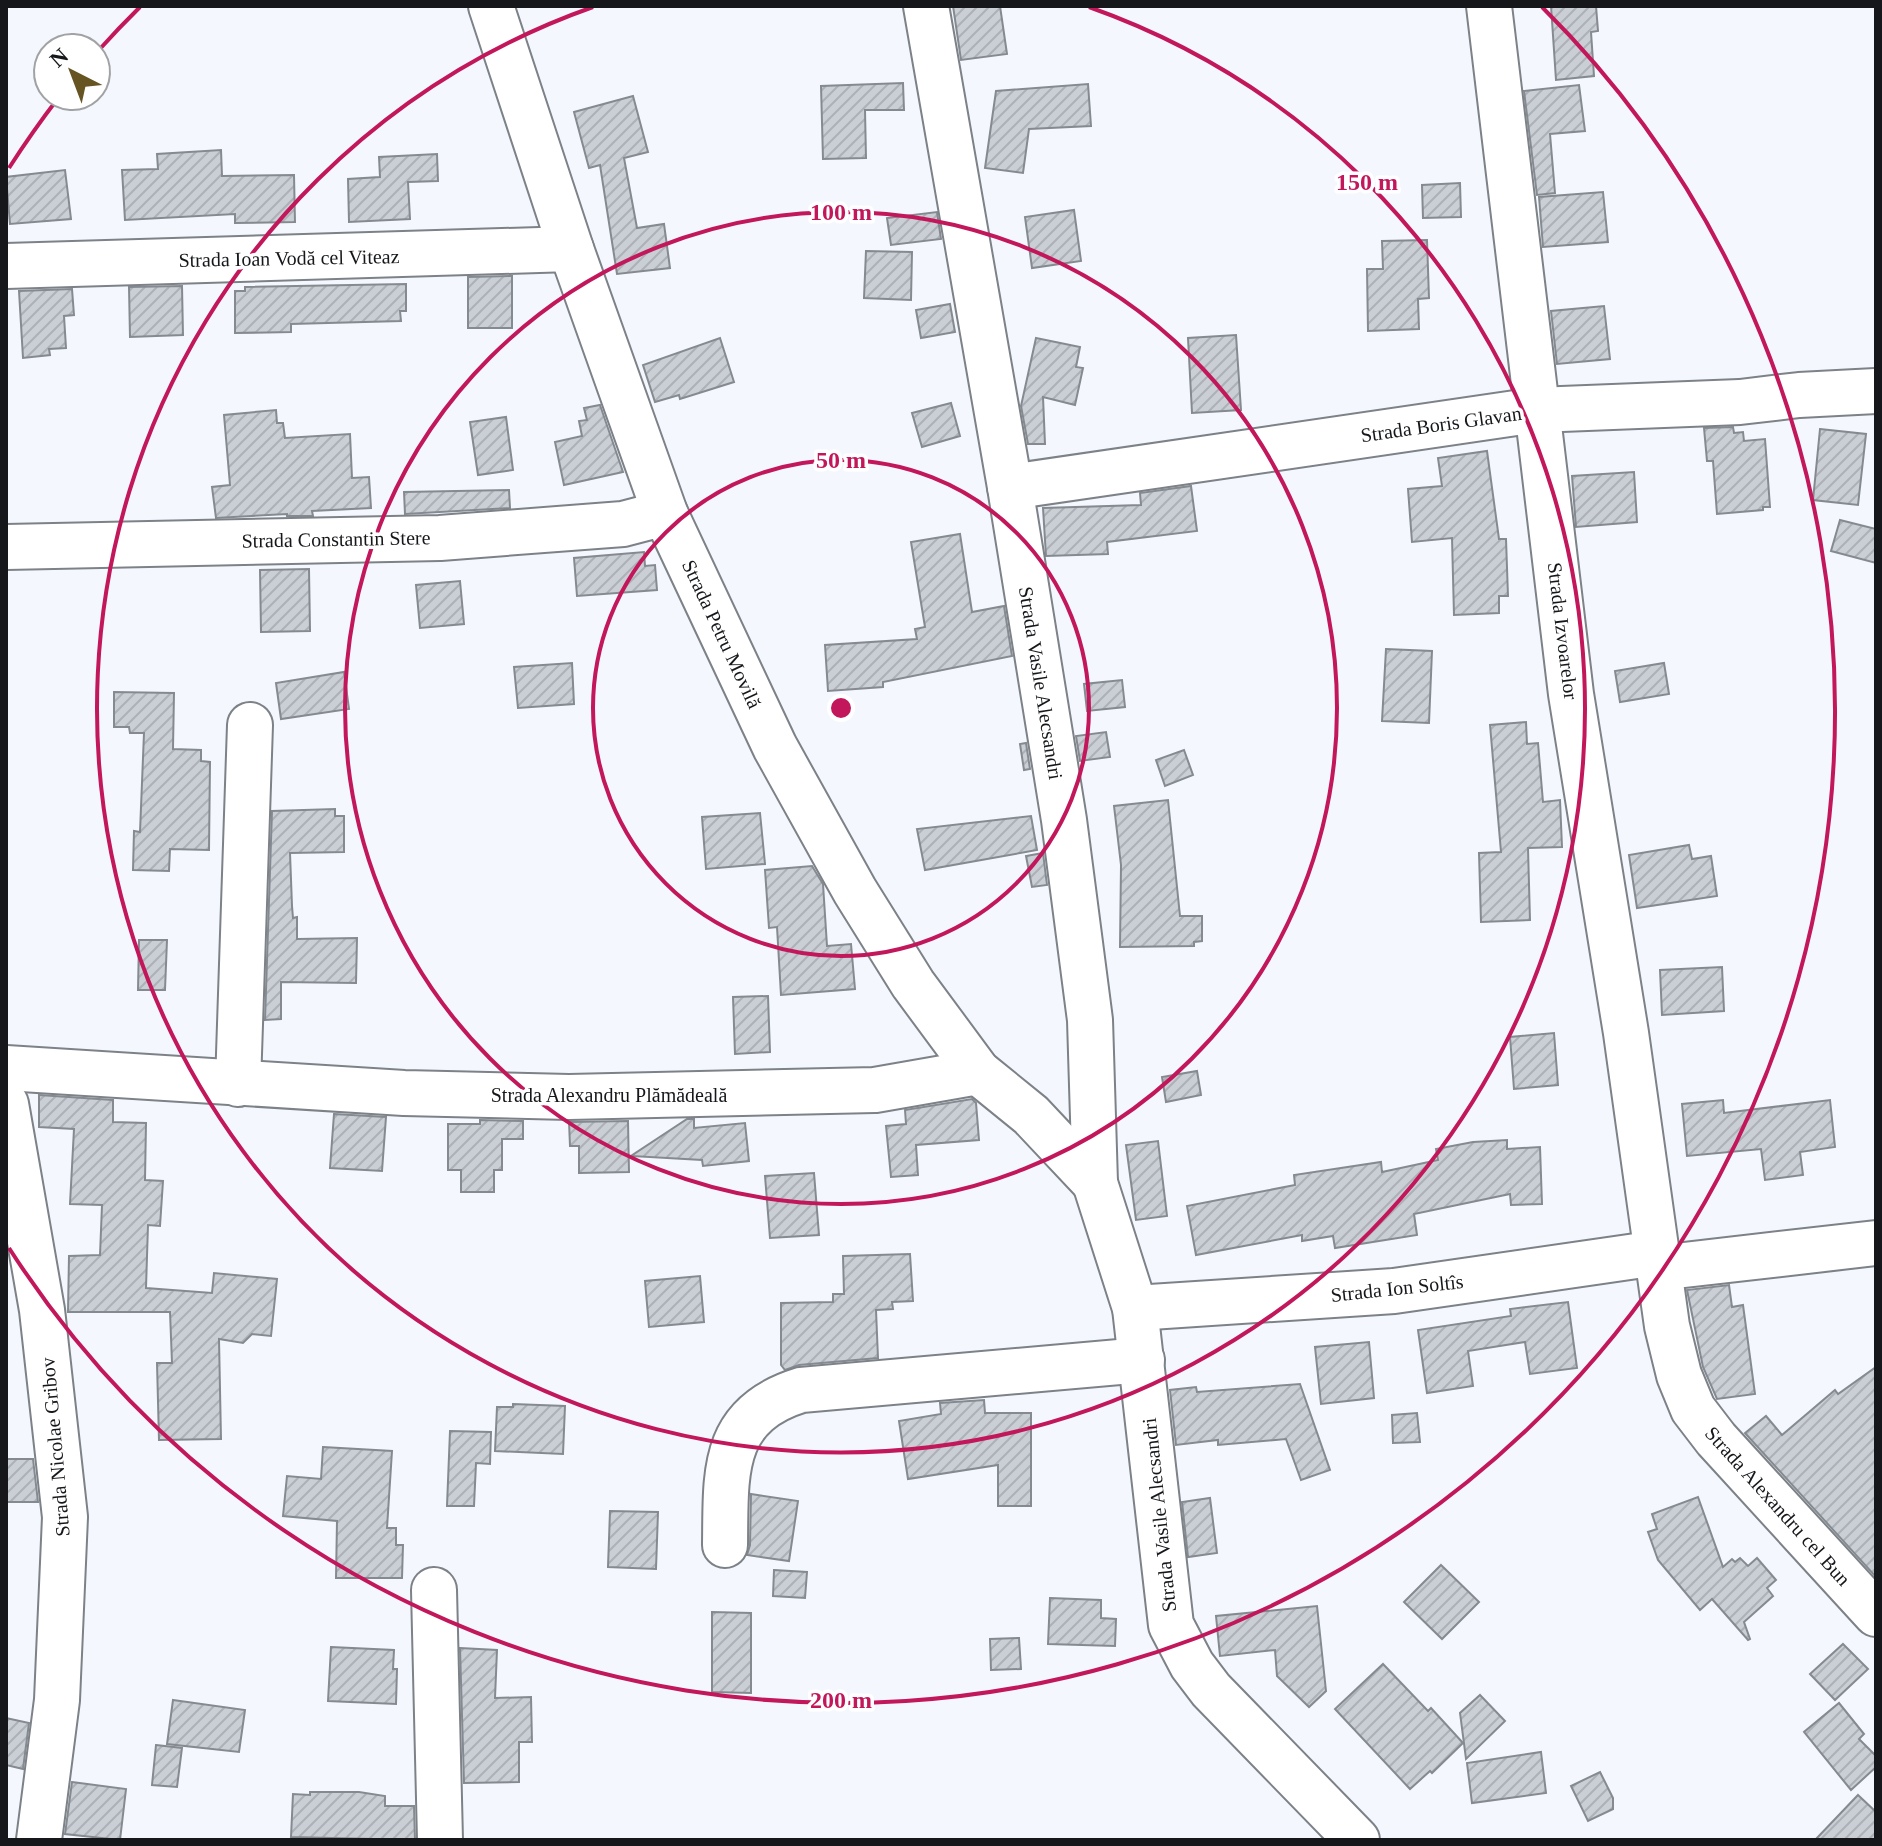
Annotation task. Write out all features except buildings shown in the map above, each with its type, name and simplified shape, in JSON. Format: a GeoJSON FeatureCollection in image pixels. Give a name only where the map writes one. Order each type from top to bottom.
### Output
{"type":"FeatureCollection","features":[{"type":"Feature","properties":{"kind":"street","name":"Strada Petru Movilă"},"geometry":{"type":"LineString","coordinates":[[491,6],[571,249],[665,513],[775,747],[848,878],[913,984],[978,1072],[1031,1115],[1095,1183]]}},
{"type":"Feature","properties":{"kind":"street","name":"Strada Vasile Alecsandri"},"geometry":{"type":"LineString","coordinates":[[926,6],[1010,487],[1064,820],[1090,1020],[1095,1183],[1135,1308],[1171,1625],[1192,1665],[1211,1690],[1357,1840]]}},
{"type":"Feature","properties":{"kind":"street","name":"Strada Izvoarelor"},"geometry":{"type":"LineString","coordinates":[[1489,6],[1571,694],[1626,1033],[1658,1260]]}},
{"type":"Feature","properties":{"kind":"street","name":"Strada Ioan Vodă cel Viteaz"},"geometry":{"type":"LineString","coordinates":[[6,266],[571,249]]}},
{"type":"Feature","properties":{"kind":"street","name":"Strada Boris Glavan"},"geometry":{"type":"LineString","coordinates":[[1010,487],[1536,410],[1740,402],[1876,391]]}},
{"type":"Feature","properties":{"kind":"street","name":"Strada Constantin Stere"},"geometry":{"type":"LineString","coordinates":[[6,547],[440,538],[623,524],[665,513]]}},
{"type":"Feature","properties":{"kind":"street"},"geometry":{"type":"LineString","coordinates":[[238,1084],[250,725]]}},
{"type":"Feature","properties":{"kind":"street","name":"Strada Alexandru Plămădeală"},"geometry":{"type":"LineString","coordinates":[[6,1068],[238,1084],[524,1096],[707,1096],[875,1090],[978,1072]]}},
{"type":"Feature","properties":{"kind":"street","name":"Strada Nicolae Gribov"},"geometry":{"type":"LineString","coordinates":[[6,1104],[42,1310],[65,1517],[57,1700],[39,1840]]}},
{"type":"Feature","properties":{"kind":"street","name":"Strada Ion Soltîs"},"geometry":{"type":"LineString","coordinates":[[1135,1308],[1394,1291],[1658,1260],[1876,1243]]}},
{"type":"Feature","properties":{"kind":"street","name":"Strada Alexandru cel Bun"},"geometry":{"type":"LineString","coordinates":[[1658,1260],[1667,1326],[1676,1363],[1693,1409],[1716,1439],[1876,1614]]}},
{"type":"Feature","properties":{"kind":"street"},"geometry":{"type":"LineString","coordinates":[[725,1545],[726,1491],[732,1454],[740,1430],[756,1412],[779,1397],[801,1390],[1142,1360]]}},
{"type":"Feature","properties":{"kind":"street"},"geometry":{"type":"LineString","coordinates":[[434,1590],[440,1840]]}}]}
